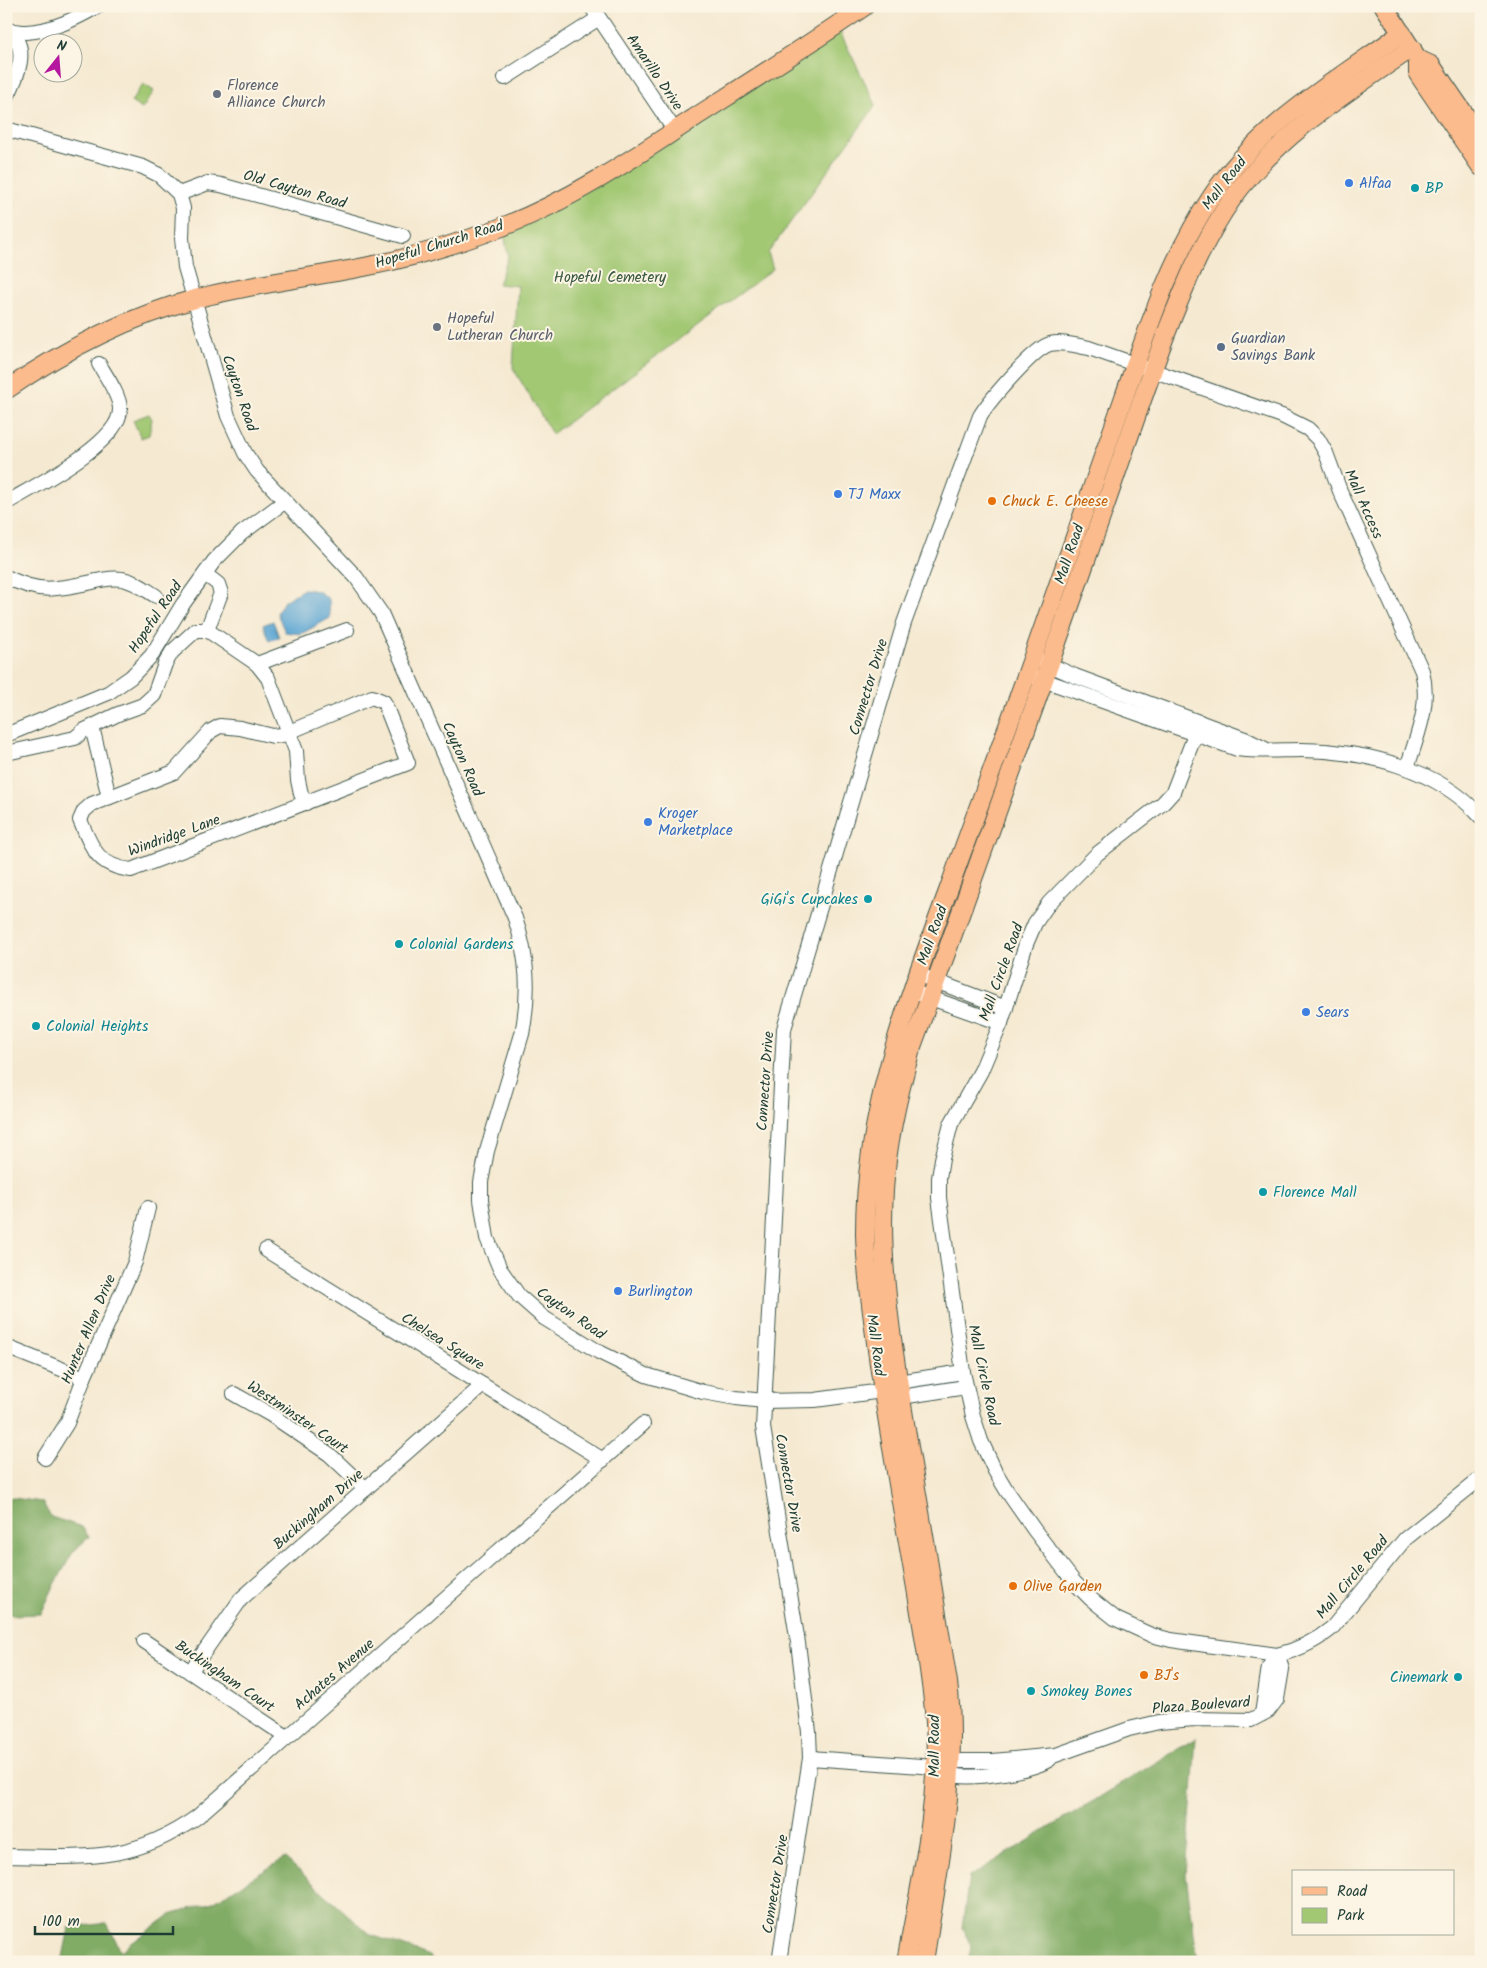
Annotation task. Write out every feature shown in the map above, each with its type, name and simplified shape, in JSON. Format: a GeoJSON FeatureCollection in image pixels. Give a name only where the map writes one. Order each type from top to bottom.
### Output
{"type":"FeatureCollection","features":[{"type":"Feature","properties":{"kind":"main road","name":"Hopeful Church Road"},"geometry":{"type":"LineString","coordinates":[[6,390],[70,349],[108,330],[147,314],[194,299],[244,287],[337,272],[394,260],[448,245],[503,226],[602,177],[865,6]]}},
{"type":"Feature","properties":{"kind":"main road"},"geometry":{"type":"LineString","coordinates":[[1384,6],[1415,54],[1418,74],[1481,167]]}},
{"type":"Feature","properties":{"kind":"main road","name":"Mall Road"},"geometry":{"type":"LineString","coordinates":[[924,1962],[939,1868],[945,1768],[952,1715],[900,1390],[887,1292],[883,1241],[884,1190],[888,1146],[896,1103],[911,1049],[1038,669],[1135,364],[1174,263],[1195,222],[1216,189],[1245,156],[1304,103],[1402,33]]}},
{"type":"Feature","properties":{"kind":"main road"},"geometry":{"type":"LineString","coordinates":[[1415,54],[1431,64],[1481,138]]}},
{"type":"Feature","properties":{"kind":"main road","name":"Mall Road"},"geometry":{"type":"LineString","coordinates":[[906,1962],[932,1804],[945,1768],[935,1725],[924,1635],[882,1391],[868,1282],[865,1232],[872,1147],[879,1102],[892,1052],[914,983],[1038,669],[1194,264],[1220,218],[1245,183],[1271,154],[1330,105],[1415,54]]}},
{"type":"Feature","properties":{"kind":"street"},"geometry":{"type":"LineString","coordinates":[[7,30],[25,32],[40,30],[76,19],[98,6]]}},
{"type":"Feature","properties":{"kind":"street"},"geometry":{"type":"LineString","coordinates":[[505,78],[595,12]]}},
{"type":"Feature","properties":{"kind":"street","name":"Amarillo Drive"},"geometry":{"type":"LineString","coordinates":[[595,12],[675,131]]}},
{"type":"Feature","properties":{"kind":"street"},"geometry":{"type":"LineString","coordinates":[[6,99],[19,72],[20,57],[20,45],[16,38],[7,30]]}},
{"type":"Feature","properties":{"kind":"street"},"geometry":{"type":"LineString","coordinates":[[6,129],[143,167],[160,175],[179,194]]}},
{"type":"Feature","properties":{"kind":"street","name":"Old Cayton Road"},"geometry":{"type":"LineString","coordinates":[[179,194],[208,183],[221,185],[402,236]]}},
{"type":"Feature","properties":{"kind":"street","name":"Cayton Road"},"geometry":{"type":"LineString","coordinates":[[179,194],[183,208],[182,238],[184,267],[228,416],[235,433],[257,471],[356,577],[381,614],[515,918],[521,936],[528,975],[526,1015],[487,1151],[481,1182],[482,1218],[487,1238],[500,1269],[519,1296],[544,1318],[599,1352],[658,1379],[703,1392],[764,1401],[815,1400],[882,1391]]}},
{"type":"Feature","properties":{"kind":"street","name":"Connector Drive"},"geometry":{"type":"LineString","coordinates":[[779,1962],[810,1758],[810,1732],[798,1643],[764,1437],[764,1401],[784,1029],[904,623],[980,416],[987,404],[1037,351],[1050,344],[1068,344],[1089,348],[1135,364]]}},
{"type":"Feature","properties":{"kind":"street"},"geometry":{"type":"LineString","coordinates":[[6,503],[78,460],[94,448],[115,426],[120,415],[119,401],[99,364]]}},
{"type":"Feature","properties":{"kind":"street","name":"Mall Access"},"geometry":{"type":"LineString","coordinates":[[1135,364],[1282,416],[1308,429],[1318,439],[1326,453],[1340,491],[1422,671],[1425,685],[1424,717],[1407,768]]}},
{"type":"Feature","properties":{"kind":"street","name":"Hopeful Road"},"geometry":{"type":"LineString","coordinates":[[6,735],[108,693],[131,677],[152,654],[183,604],[214,561],[242,533],[284,502]]}},
{"type":"Feature","properties":{"kind":"street"},"geometry":{"type":"LineString","coordinates":[[205,574],[218,584],[221,593],[207,630]]}},
{"type":"Feature","properties":{"kind":"street"},"geometry":{"type":"LineString","coordinates":[[6,577],[30,587],[50,590],[108,578],[121,579],[136,584],[156,596]]}},
{"type":"Feature","properties":{"kind":"street"},"geometry":{"type":"LineString","coordinates":[[11,752],[75,738],[118,714],[143,705],[154,695],[165,664],[172,652],[193,631],[207,630],[258,664],[268,678],[296,751],[298,780],[301,794],[306,803]]}},
{"type":"Feature","properties":{"kind":"street"},"geometry":{"type":"LineString","coordinates":[[258,664],[347,630]]}},
{"type":"Feature","properties":{"kind":"street"},"geometry":{"type":"LineString","coordinates":[[1038,669],[1198,729],[1246,739],[1270,752],[1303,750],[1341,754],[1368,758],[1407,768],[1445,786],[1459,796],[1481,817]]}},
{"type":"Feature","properties":{"kind":"street","name":"Windridge Lane"},"geometry":{"type":"LineString","coordinates":[[372,697],[384,702],[408,763],[131,870],[119,869],[95,853],[80,820],[84,812],[92,804],[174,772],[212,731],[220,726],[240,728],[273,736],[288,732],[372,697]]}},
{"type":"Feature","properties":{"kind":"street"},"geometry":{"type":"LineString","coordinates":[[92,727],[109,797]]}},
{"type":"Feature","properties":{"kind":"street","name":"Mall Circle Road"},"geometry":{"type":"LineString","coordinates":[[1198,729],[1173,792],[1163,803],[1097,854],[1049,903],[1035,923],[1026,944],[1001,1023],[981,1071],[951,1124],[946,1140],[939,1178],[939,1198],[963,1372],[981,1441],[1007,1491],[1074,1582],[1091,1599],[1116,1619],[1151,1635],[1171,1640],[1277,1655],[1305,1646],[1320,1638],[1332,1628],[1405,1539],[1481,1478]]}},
{"type":"Feature","properties":{"kind":"street"},"geometry":{"type":"LineString","coordinates":[[914,983],[1001,1023]]}},
{"type":"Feature","properties":{"kind":"street"},"geometry":{"type":"LineString","coordinates":[[932,990],[1006,1008]]}},
{"type":"Feature","properties":{"kind":"street","name":"Hunter Allen Drive"},"geometry":{"type":"LineString","coordinates":[[45,1458],[67,1423],[84,1378],[135,1262],[148,1208]]}},
{"type":"Feature","properties":{"kind":"street","name":"Chelsea Square"},"geometry":{"type":"LineString","coordinates":[[266,1250],[603,1460]]}},
{"type":"Feature","properties":{"kind":"street"},"geometry":{"type":"LineString","coordinates":[[6,1347],[84,1378]]}},
{"type":"Feature","properties":{"kind":"street"},"geometry":{"type":"LineString","coordinates":[[900,1390],[963,1372]]}},
{"type":"Feature","properties":{"kind":"street","name":"Buckingham Drive"},"geometry":{"type":"LineString","coordinates":[[190,1672],[241,1599],[483,1385]]}},
{"type":"Feature","properties":{"kind":"street"},"geometry":{"type":"LineString","coordinates":[[882,1391],[966,1387]]}},
{"type":"Feature","properties":{"kind":"street","name":"Westminster Court"},"geometry":{"type":"LineString","coordinates":[[234,1394],[271,1415],[329,1454],[366,1489]]}},
{"type":"Feature","properties":{"kind":"street","name":"Achates Avenue"},"geometry":{"type":"LineString","coordinates":[[6,1856],[100,1856],[122,1853],[160,1840],[177,1831],[197,1817],[643,1424]]}},
{"type":"Feature","properties":{"kind":"street","name":"Buckingham Court"},"geometry":{"type":"LineString","coordinates":[[144,1641],[287,1738]]}},
{"type":"Feature","properties":{"kind":"street","name":"Plaza Boulevard"},"geometry":{"type":"LineString","coordinates":[[810,1758],[1008,1773],[1037,1767],[1056,1755],[1129,1729],[1159,1722],[1194,1719],[1251,1720],[1262,1714],[1269,1667],[1277,1655]]}},
{"type":"Feature","properties":{"kind":"green space","name":"Hopeful Cemetery"},"geometry":{"type":"Polygon","coordinates":[[[837,26],[876,105],[768,253],[773,269],[552,434],[513,368],[518,286],[498,284],[508,257],[503,226],[552,203],[837,26]]]}},
{"type":"Feature","properties":{"kind":"green space"},"geometry":{"type":"Polygon","coordinates":[[[143,84],[154,91],[142,109],[131,102],[143,84]]]}},
{"type":"Feature","properties":{"kind":"green space"},"geometry":{"type":"Polygon","coordinates":[[[149,414],[152,419],[149,435],[141,438],[133,420],[149,414]]]}},
{"type":"Feature","properties":{"kind":"green space"},"geometry":{"type":"Polygon","coordinates":[[[6,1497],[42,1502],[51,1517],[82,1527],[89,1537],[73,1552],[41,1614],[12,1615],[6,1611],[6,1497]]]}},
{"type":"Feature","properties":{"kind":"green space"},"geometry":{"type":"Polygon","coordinates":[[[1196,1738],[1186,1875],[1198,1962],[968,1962],[971,1945],[962,1928],[969,1877],[1196,1738]]]}},
{"type":"Feature","properties":{"kind":"green space"},"geometry":{"type":"Polygon","coordinates":[[[285,1858],[369,1934],[430,1956],[433,1962],[62,1962],[69,1928],[107,1923],[121,1951],[170,1915],[213,1902],[285,1858]]]}},
{"type":"Feature","properties":{"kind":"water"},"geometry":{"type":"Polygon","coordinates":[[[304,589],[318,591],[329,599],[330,618],[301,634],[285,632],[277,613],[284,601],[304,589]]]}},
{"type":"Feature","properties":{"kind":"water"},"geometry":{"type":"Polygon","coordinates":[[[273,621],[279,637],[269,641],[263,625],[273,621]]]}},
{"type":"Feature","properties":{"kind":"place","name":"Florence Alliance Church"},"geometry":{"type":"Point","coordinates":[217,94]}},
{"type":"Feature","properties":{"kind":"place","name":"Alfaa"},"geometry":{"type":"Point","coordinates":[1349,183]}},
{"type":"Feature","properties":{"kind":"place","name":"BP"},"geometry":{"type":"Point","coordinates":[1415,188]}},
{"type":"Feature","properties":{"kind":"place","name":"Hopeful Lutheran Church"},"geometry":{"type":"Point","coordinates":[437,327]}},
{"type":"Feature","properties":{"kind":"place","name":"Guardian Savings Bank"},"geometry":{"type":"Point","coordinates":[1221,347]}},
{"type":"Feature","properties":{"kind":"place","name":"TJ Maxx"},"geometry":{"type":"Point","coordinates":[838,494]}},
{"type":"Feature","properties":{"kind":"place","name":"Chuck E. Cheese"},"geometry":{"type":"Point","coordinates":[992,501]}},
{"type":"Feature","properties":{"kind":"place","name":"Kroger Marketplace"},"geometry":{"type":"Point","coordinates":[648,822]}},
{"type":"Feature","properties":{"kind":"place","name":"GiGi's Cupcakes"},"geometry":{"type":"Point","coordinates":[868,899]}},
{"type":"Feature","properties":{"kind":"place","name":"Colonial Gardens"},"geometry":{"type":"Point","coordinates":[399,944]}},
{"type":"Feature","properties":{"kind":"place","name":"Sears"},"geometry":{"type":"Point","coordinates":[1306,1012]}},
{"type":"Feature","properties":{"kind":"place","name":"Colonial Heights"},"geometry":{"type":"Point","coordinates":[36,1026]}},
{"type":"Feature","properties":{"kind":"place","name":"Florence Mall"},"geometry":{"type":"Point","coordinates":[1263,1192]}},
{"type":"Feature","properties":{"kind":"place","name":"Burlington"},"geometry":{"type":"Point","coordinates":[618,1291]}},
{"type":"Feature","properties":{"kind":"place","name":"Olive Garden"},"geometry":{"type":"Point","coordinates":[1013,1586]}},
{"type":"Feature","properties":{"kind":"place","name":"BJ's"},"geometry":{"type":"Point","coordinates":[1144,1675]}},
{"type":"Feature","properties":{"kind":"place","name":"Cinemark"},"geometry":{"type":"Point","coordinates":[1458,1677]}},
{"type":"Feature","properties":{"kind":"place","name":"Smokey Bones"},"geometry":{"type":"Point","coordinates":[1031,1691]}}]}
